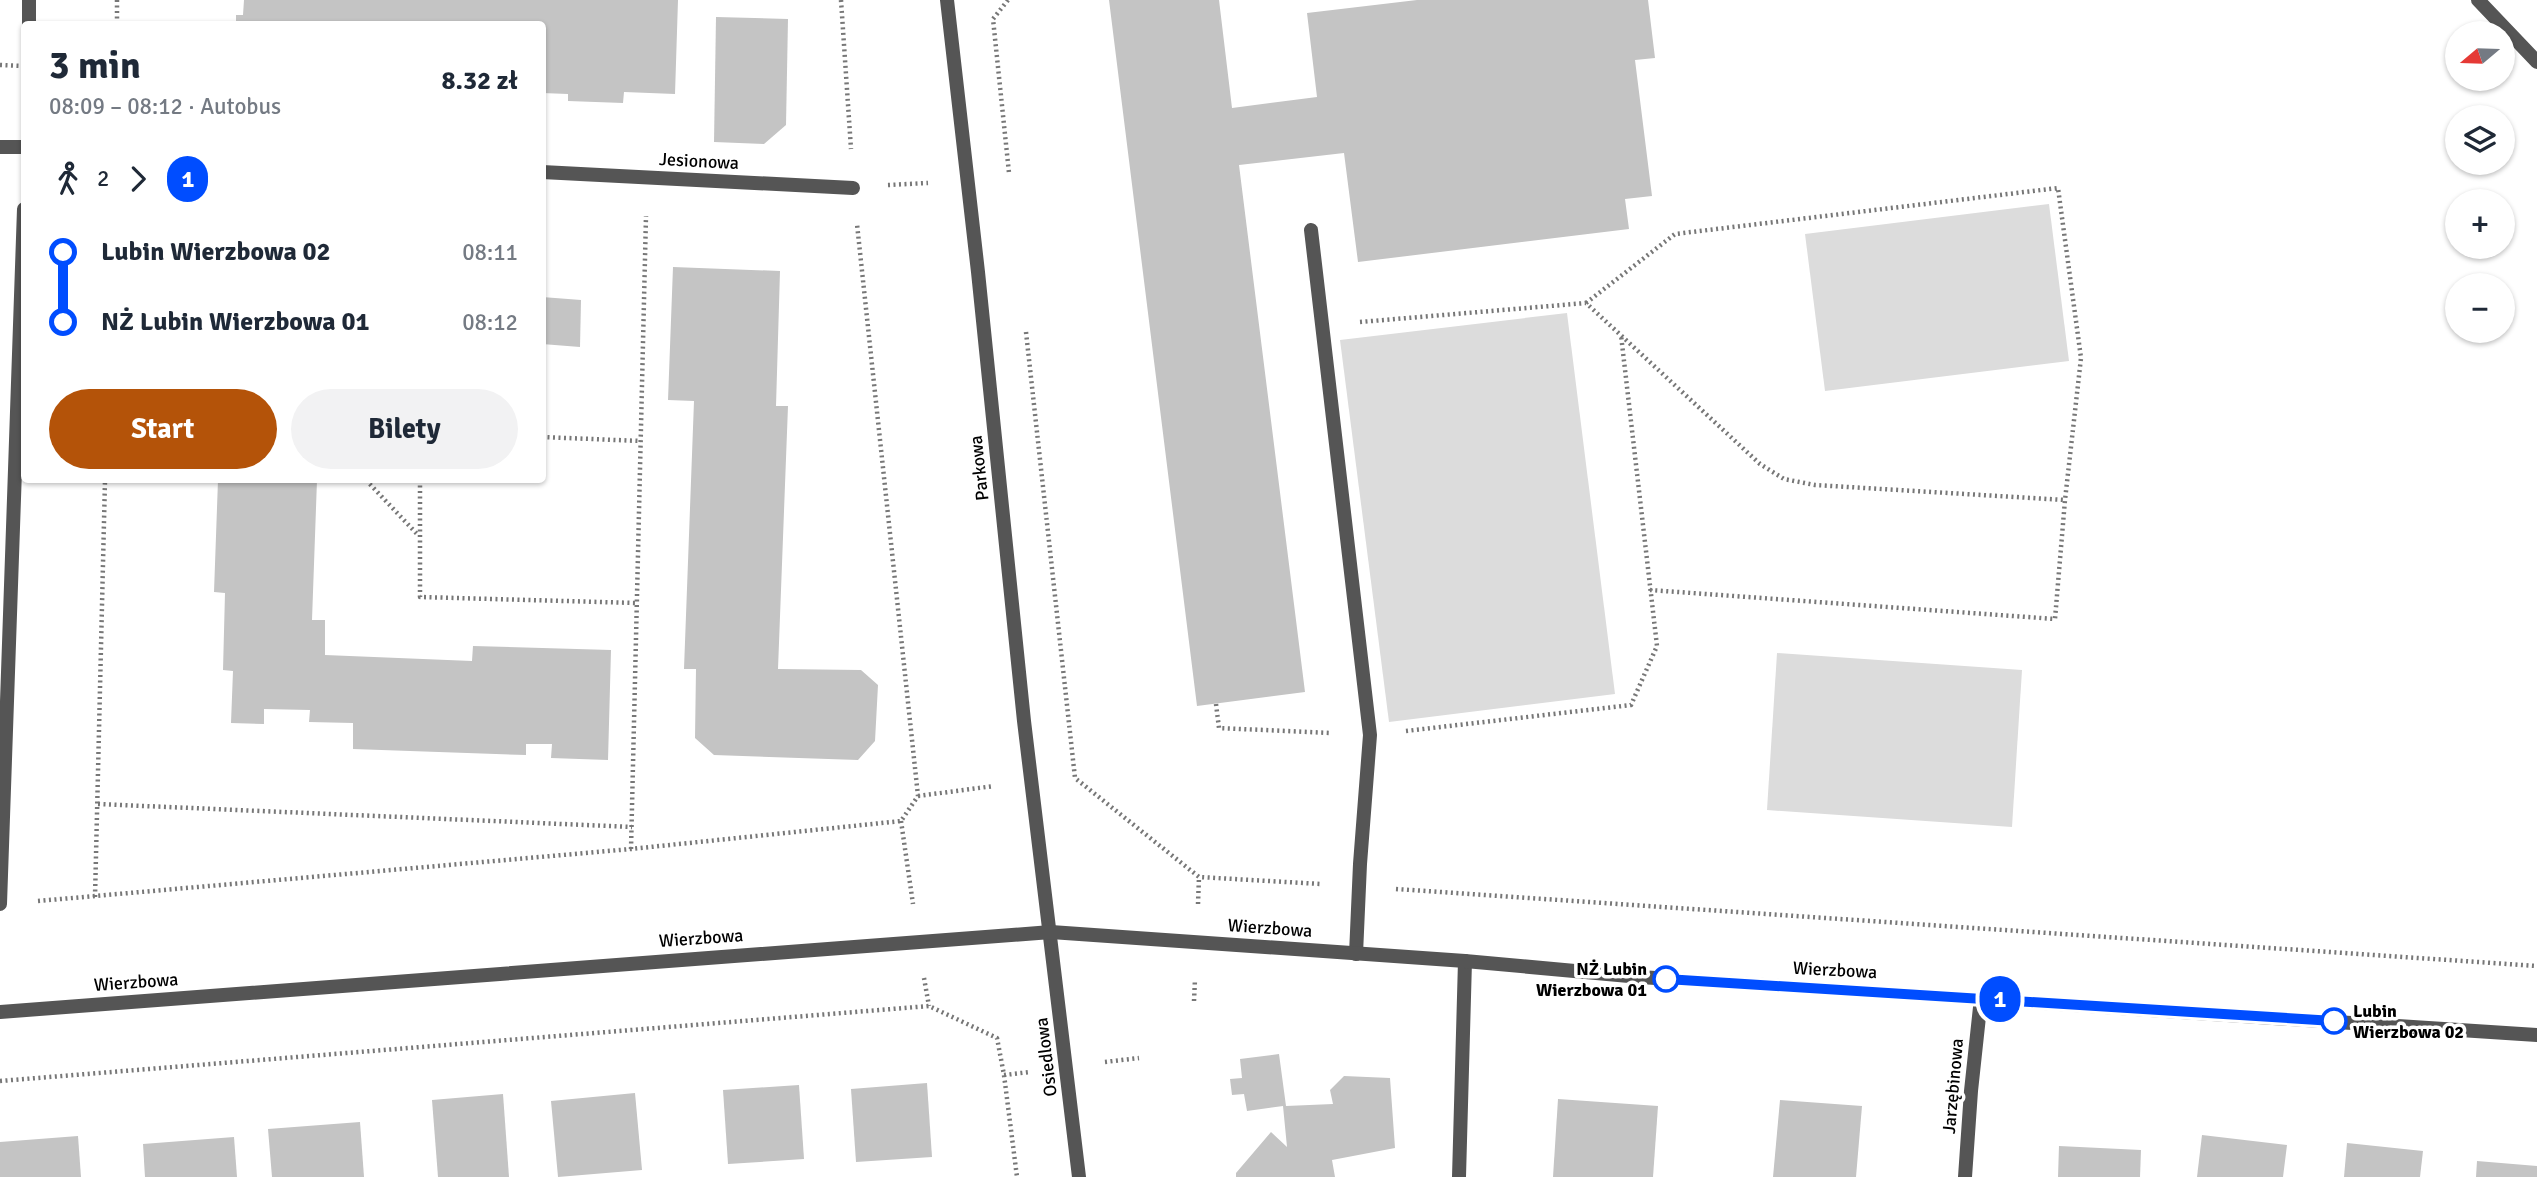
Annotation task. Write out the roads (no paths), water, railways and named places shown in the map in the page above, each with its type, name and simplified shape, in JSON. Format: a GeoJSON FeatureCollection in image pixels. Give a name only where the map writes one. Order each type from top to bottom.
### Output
{"type":"FeatureCollection","features":[{"type":"Feature","properties":{"kind":"street"},"geometry":{"type":"LineString","coordinates":[[29,0],[29,21]]}},
{"type":"Feature","properties":{"kind":"street","name":"Parkowa"},"geometry":{"type":"LineString","coordinates":[[947,0],[1024,721],[1051,932]]}},
{"type":"Feature","properties":{"kind":"street"},"geometry":{"type":"LineString","coordinates":[[2478,0],[2537,62]]}},
{"type":"Feature","properties":{"kind":"street"},"geometry":{"type":"LineString","coordinates":[[0,147],[21,147]]}},
{"type":"Feature","properties":{"kind":"street","name":"Jesionowa"},"geometry":{"type":"LineString","coordinates":[[546,172],[853,188]]}},
{"type":"Feature","properties":{"kind":"street"},"geometry":{"type":"LineString","coordinates":[[1311,230],[1370,735],[1356,954]]}},
{"type":"Feature","properties":{"kind":"street"},"geometry":{"type":"LineString","coordinates":[[0,904],[21,296]]}},
{"type":"Feature","properties":{"kind":"street","name":"Wierzbowa"},"geometry":{"type":"LineString","coordinates":[[0,1012],[1051,932],[1465,961],[1640,977],[2537,1035]]}},
{"type":"Feature","properties":{"kind":"street","name":"Osiedlowa"},"geometry":{"type":"LineString","coordinates":[[1051,932],[1079,1177]]}},
{"type":"Feature","properties":{"kind":"street"},"geometry":{"type":"LineString","coordinates":[[1459,1177],[1465,961]]}},
{"type":"Feature","properties":{"kind":"street","name":"Jarzębinowa"},"geometry":{"type":"LineString","coordinates":[[1965,1177],[1981,998]]}},
{"type":"Feature","properties":{"kind":"place","name":"NŻ Lubin Wierzbowa 01"},"geometry":{"type":"Point","coordinates":[1666,979]}},
{"type":"Feature","properties":{"kind":"place","name":"Lubin Wierzbowa 02"},"geometry":{"type":"Point","coordinates":[2334,1021]}}]}
